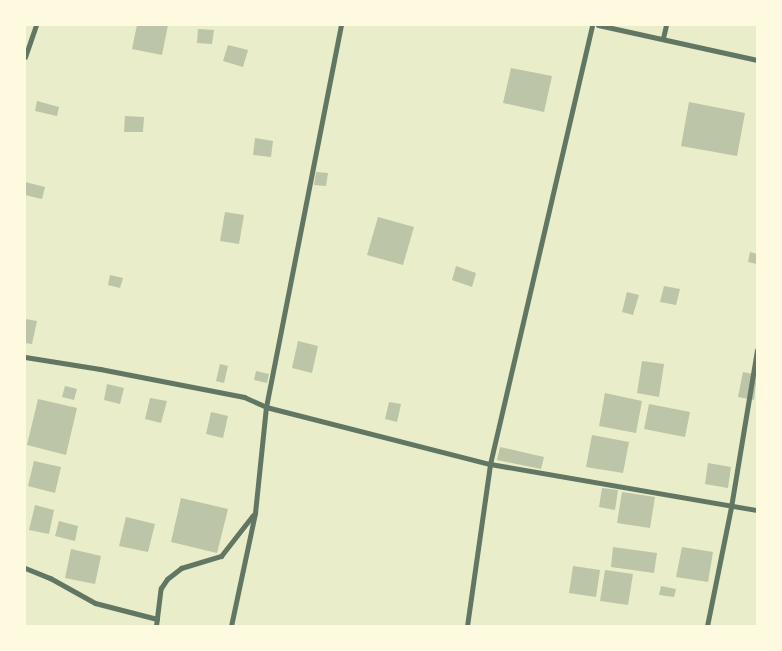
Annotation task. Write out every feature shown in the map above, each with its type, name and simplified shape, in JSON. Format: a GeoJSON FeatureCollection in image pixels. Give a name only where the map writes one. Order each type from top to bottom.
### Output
{"type":"FeatureCollection","features":[{"type":"Feature","properties":{"kind":"street"},"geometry":{"type":"LineString","coordinates":[[25,57],[36,25]]}},
{"type":"Feature","properties":{"kind":"street"},"geometry":{"type":"LineString","coordinates":[[230,626],[255,513],[266,408],[341,25]]}},
{"type":"Feature","properties":{"kind":"street"},"geometry":{"type":"LineString","coordinates":[[467,626],[490,464],[592,25]]}},
{"type":"Feature","properties":{"kind":"street"},"geometry":{"type":"LineString","coordinates":[[598,25],[757,60]]}},
{"type":"Feature","properties":{"kind":"street"},"geometry":{"type":"LineString","coordinates":[[663,38],[666,25]]}},
{"type":"Feature","properties":{"kind":"street"},"geometry":{"type":"LineString","coordinates":[[707,626],[731,507],[757,350]]}},
{"type":"Feature","properties":{"kind":"street"},"geometry":{"type":"LineString","coordinates":[[25,357],[100,369],[244,397],[266,408],[490,464],[757,510]]}},
{"type":"Feature","properties":{"kind":"street"},"geometry":{"type":"LineString","coordinates":[[156,626],[161,588],[167,579],[181,568],[221,556],[233,544],[255,513]]}},
{"type":"Feature","properties":{"kind":"street"},"geometry":{"type":"LineString","coordinates":[[25,568],[50,578],[95,602],[157,619]]}},
{"type":"Feature","properties":{"kind":"building"},"geometry":{"type":"Polygon","coordinates":[[[137,25],[168,25],[162,55],[132,49],[137,25]]]}},
{"type":"Feature","properties":{"kind":"building"},"geometry":{"type":"Polygon","coordinates":[[[198,29],[214,30],[212,44],[197,43],[198,29]]]}},
{"type":"Feature","properties":{"kind":"building"},"geometry":{"type":"Polygon","coordinates":[[[228,45],[248,50],[243,67],[223,61],[228,45]]]}},
{"type":"Feature","properties":{"kind":"building"},"geometry":{"type":"Polygon","coordinates":[[[511,68],[552,76],[544,112],[503,103],[511,68]]]}},
{"type":"Feature","properties":{"kind":"building"},"geometry":{"type":"Polygon","coordinates":[[[37,101],[59,107],[57,116],[35,111],[37,101]]]}},
{"type":"Feature","properties":{"kind":"building"},"geometry":{"type":"Polygon","coordinates":[[[689,102],[745,113],[737,156],[681,146],[689,102]]]}},
{"type":"Feature","properties":{"kind":"building"},"geometry":{"type":"Polygon","coordinates":[[[125,116],[144,117],[143,132],[124,132],[125,116]]]}},
{"type":"Feature","properties":{"kind":"building"},"geometry":{"type":"Polygon","coordinates":[[[255,138],[273,141],[271,157],[253,155],[255,138]]]}},
{"type":"Feature","properties":{"kind":"building"},"geometry":{"type":"Polygon","coordinates":[[[316,172],[328,173],[326,186],[314,185],[316,172]]]}},
{"type":"Feature","properties":{"kind":"building"},"geometry":{"type":"Polygon","coordinates":[[[25,182],[45,187],[42,199],[25,195],[25,182]]]}},
{"type":"Feature","properties":{"kind":"building"},"geometry":{"type":"Polygon","coordinates":[[[225,212],[244,215],[239,244],[220,241],[225,212]]]}},
{"type":"Feature","properties":{"kind":"building"},"geometry":{"type":"Polygon","coordinates":[[[378,217],[414,227],[403,265],[367,255],[378,217]]]}},
{"type":"Feature","properties":{"kind":"building"},"geometry":{"type":"Polygon","coordinates":[[[750,252],[757,254],[757,264],[748,262],[750,252]]]}},
{"type":"Feature","properties":{"kind":"building"},"geometry":{"type":"Polygon","coordinates":[[[456,266],[476,273],[472,287],[452,280],[456,266]]]}},
{"type":"Feature","properties":{"kind":"building"},"geometry":{"type":"Polygon","coordinates":[[[110,275],[123,278],[120,288],[108,285],[110,275]]]}},
{"type":"Feature","properties":{"kind":"building"},"geometry":{"type":"Polygon","coordinates":[[[664,286],[680,289],[676,305],[660,302],[664,286]]]}},
{"type":"Feature","properties":{"kind":"building"},"geometry":{"type":"Polygon","coordinates":[[[627,292],[639,295],[633,315],[622,312],[627,292]]]}},
{"type":"Feature","properties":{"kind":"building"},"geometry":{"type":"Polygon","coordinates":[[[25,319],[37,321],[32,344],[25,343],[25,319]]]}},
{"type":"Feature","properties":{"kind":"building"},"geometry":{"type":"Polygon","coordinates":[[[298,341],[318,346],[312,373],[292,368],[298,341]]]}},
{"type":"Feature","properties":{"kind":"building"},"geometry":{"type":"Polygon","coordinates":[[[642,361],[664,364],[659,397],[637,393],[642,361]]]}},
{"type":"Feature","properties":{"kind":"building"},"geometry":{"type":"Polygon","coordinates":[[[220,364],[228,366],[224,383],[216,381],[220,364]]]}},
{"type":"Feature","properties":{"kind":"building"},"geometry":{"type":"Polygon","coordinates":[[[256,371],[269,374],[267,383],[254,380],[256,371]]]}},
{"type":"Feature","properties":{"kind":"building"},"geometry":{"type":"Polygon","coordinates":[[[743,372],[757,375],[754,400],[738,397],[743,372]]]}},
{"type":"Feature","properties":{"kind":"building"},"geometry":{"type":"Polygon","coordinates":[[[107,384],[124,388],[120,404],[104,400],[107,384]]]}},
{"type":"Feature","properties":{"kind":"building"},"geometry":{"type":"Polygon","coordinates":[[[65,386],[77,389],[74,400],[62,397],[65,386]]]}},
{"type":"Feature","properties":{"kind":"building"},"geometry":{"type":"Polygon","coordinates":[[[605,393],[642,401],[636,433],[599,426],[605,393]]]}},
{"type":"Feature","properties":{"kind":"building"},"geometry":{"type":"Polygon","coordinates":[[[150,398],[167,401],[161,423],[145,419],[150,398]]]}},
{"type":"Feature","properties":{"kind":"building"},"geometry":{"type":"Polygon","coordinates":[[[38,399],[77,408],[66,455],[27,445],[38,399]]]}},
{"type":"Feature","properties":{"kind":"building"},"geometry":{"type":"Polygon","coordinates":[[[389,402],[401,404],[397,422],[385,419],[389,402]]]}},
{"type":"Feature","properties":{"kind":"building"},"geometry":{"type":"Polygon","coordinates":[[[649,404],[690,412],[685,437],[644,429],[649,404]]]}},
{"type":"Feature","properties":{"kind":"building"},"geometry":{"type":"Polygon","coordinates":[[[211,412],[228,416],[223,438],[206,434],[211,412]]]}},
{"type":"Feature","properties":{"kind":"building"},"geometry":{"type":"Polygon","coordinates":[[[592,435],[629,442],[623,473],[586,467],[592,435]]]}},
{"type":"Feature","properties":{"kind":"building"},"geometry":{"type":"Polygon","coordinates":[[[500,447],[544,457],[541,469],[497,460],[500,447]]]}},
{"type":"Feature","properties":{"kind":"building"},"geometry":{"type":"Polygon","coordinates":[[[34,461],[61,467],[55,493],[28,486],[34,461]]]}},
{"type":"Feature","properties":{"kind":"building"},"geometry":{"type":"Polygon","coordinates":[[[708,463],[731,467],[728,488],[705,484],[708,463]]]}},
{"type":"Feature","properties":{"kind":"building"},"geometry":{"type":"Polygon","coordinates":[[[602,488],[618,490],[615,510],[599,507],[602,488]]]}},
{"type":"Feature","properties":{"kind":"building"},"geometry":{"type":"Polygon","coordinates":[[[622,492],[655,497],[650,528],[617,523],[622,492]]]}},
{"type":"Feature","properties":{"kind":"building"},"geometry":{"type":"Polygon","coordinates":[[[181,498],[228,509],[217,553],[171,542],[181,498]]]}},
{"type":"Feature","properties":{"kind":"building"},"geometry":{"type":"Polygon","coordinates":[[[35,505],[54,510],[49,534],[29,530],[35,505]]]}},
{"type":"Feature","properties":{"kind":"building"},"geometry":{"type":"Polygon","coordinates":[[[126,517],[155,524],[148,552],[119,546],[126,517]]]}},
{"type":"Feature","properties":{"kind":"building"},"geometry":{"type":"Polygon","coordinates":[[[59,521],[78,526],[75,541],[55,536],[59,521]]]}},
{"type":"Feature","properties":{"kind":"building"},"geometry":{"type":"Polygon","coordinates":[[[613,547],[657,553],[654,573],[611,567],[613,547]]]}},
{"type":"Feature","properties":{"kind":"building"},"geometry":{"type":"Polygon","coordinates":[[[682,547],[713,552],[708,582],[676,577],[682,547]]]}},
{"type":"Feature","properties":{"kind":"building"},"geometry":{"type":"Polygon","coordinates":[[[71,549],[101,556],[95,584],[65,578],[71,549]]]}},
{"type":"Feature","properties":{"kind":"building"},"geometry":{"type":"Polygon","coordinates":[[[573,566],[600,570],[596,597],[569,593],[573,566]]]}},
{"type":"Feature","properties":{"kind":"building"},"geometry":{"type":"Polygon","coordinates":[[[605,570],[633,574],[628,605],[600,601],[605,570]]]}},
{"type":"Feature","properties":{"kind":"building"},"geometry":{"type":"Polygon","coordinates":[[[661,586],[676,589],[674,597],[659,595],[661,586]]]}}]}
